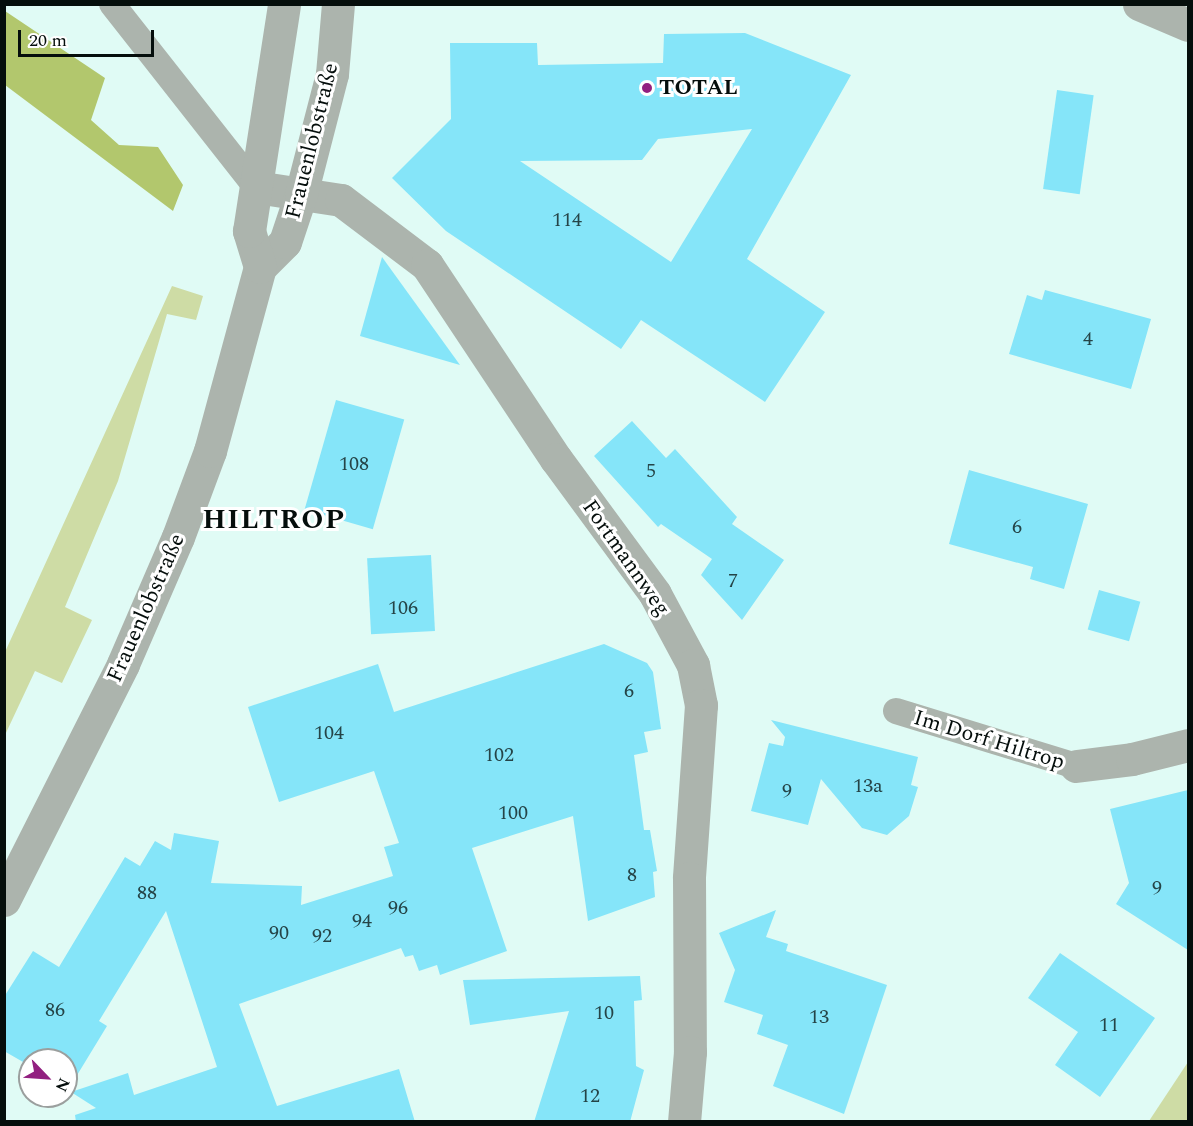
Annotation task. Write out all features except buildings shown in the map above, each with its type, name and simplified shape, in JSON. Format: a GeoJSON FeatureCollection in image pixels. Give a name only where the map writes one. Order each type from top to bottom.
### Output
{"type":"FeatureCollection","features":[{"type":"Feature","properties":{"kind":"street","name":"Frauenlobstraße"},"geometry":{"type":"LineString","coordinates":[[260,267],[249,231],[284,4]]}},
{"type":"Feature","properties":{"kind":"street","name":"Frauenlobstraße"},"geometry":{"type":"LineString","coordinates":[[4,900],[118,674],[178,537],[210,451],[260,267],[285,242],[301,194],[332,74],[338,4]]}},
{"type":"Feature","properties":{"kind":"street"},"geometry":{"type":"LineString","coordinates":[[1139,4],[1188,25]]}},
{"type":"Feature","properties":{"kind":"street","name":"Fortmannweg"},"geometry":{"type":"LineString","coordinates":[[256,187],[341,200],[427,265],[556,459],[655,594],[693,665],[701,705],[688,878],[690,1052],[684,1122]]}},
{"type":"Feature","properties":{"kind":"street","name":"Im Dorf Hiltrop"},"geometry":{"type":"LineString","coordinates":[[1076,766],[1132,759],[1188,745]]}},
{"type":"Feature","properties":{"kind":"lane"},"geometry":{"type":"LineString","coordinates":[[112,4],[256,187]]}},
{"type":"Feature","properties":{"kind":"lane","name":"Im Dorf Hiltrop"},"geometry":{"type":"LineString","coordinates":[[896,711],[1076,766]]}},
{"type":"Feature","properties":{"kind":"green space"},"geometry":{"type":"Polygon","coordinates":[[[5,11],[105,78],[91,120],[119,145],[158,147],[183,185],[173,211],[5,85],[5,11]]]}},
{"type":"Feature","properties":{"kind":"green space"},"geometry":{"type":"Polygon","coordinates":[[[172,286],[203,296],[196,320],[167,314],[118,481],[65,607],[92,620],[62,683],[35,671],[5,735],[5,652],[172,286]]]}},
{"type":"Feature","properties":{"kind":"green space"},"geometry":{"type":"Polygon","coordinates":[[[1188,1062],[1188,1121],[1149,1121],[1188,1062]]]}},
{"type":"Feature","properties":{"kind":"place","name":"TOTAL"},"geometry":{"type":"Point","coordinates":[647,88]}},
{"type":"Feature","properties":{"kind":"district","name":"HILTROP"},"geometry":{"type":"Point","coordinates":[274,520]}}]}
